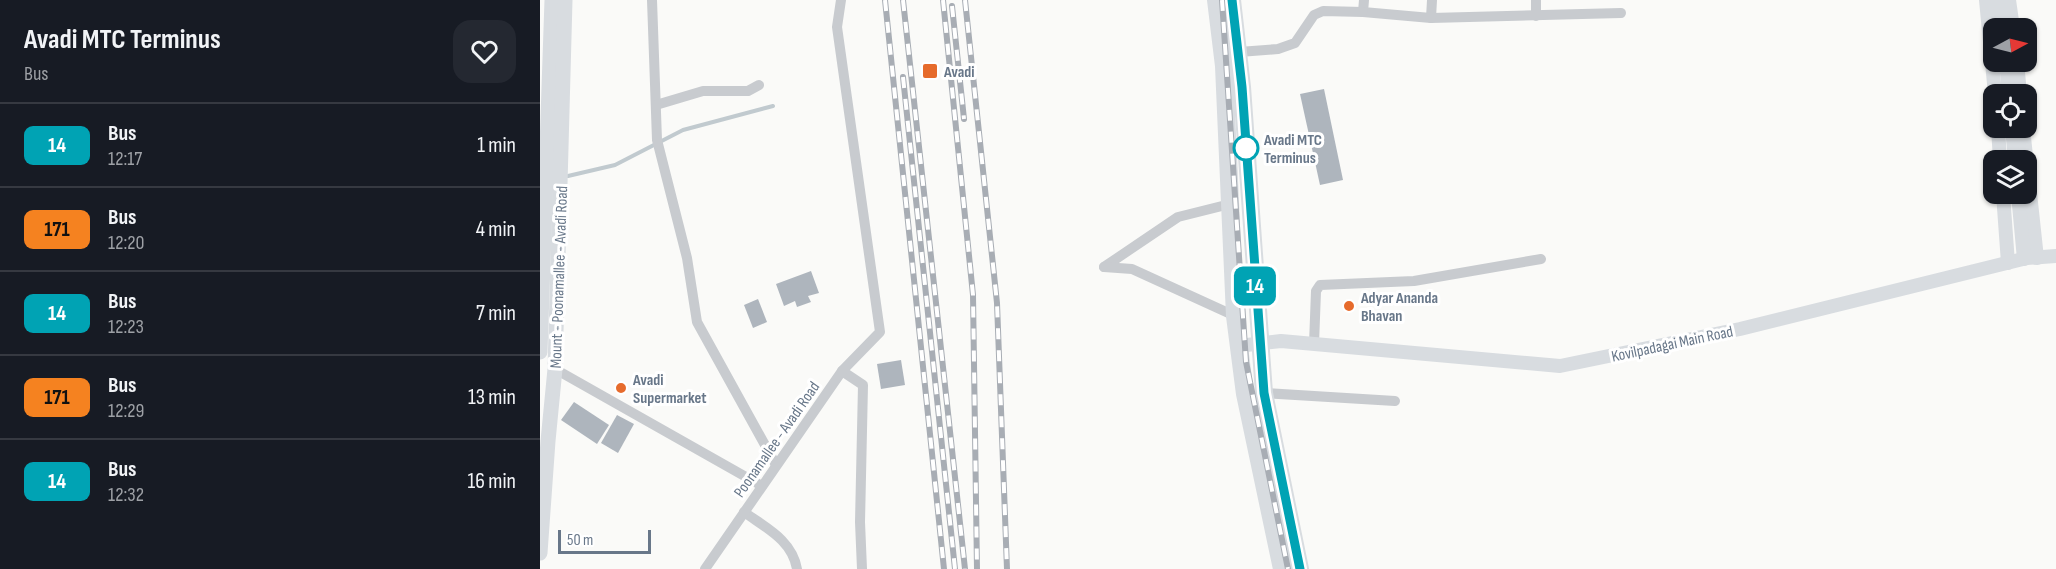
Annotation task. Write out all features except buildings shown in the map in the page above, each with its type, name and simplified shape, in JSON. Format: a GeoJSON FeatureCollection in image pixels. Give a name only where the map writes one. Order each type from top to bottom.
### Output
{"type":"FeatureCollection","features":[{"type":"Feature","properties":{"kind":"highway"},"geometry":{"type":"LineString","coordinates":[[1216,0],[1224,66],[1234,316],[1245,394],[1282,569]]}},
{"type":"Feature","properties":{"kind":"highway"},"geometry":{"type":"LineString","coordinates":[[1232,0],[1239,52],[1264,393],[1300,569]]}},
{"type":"Feature","properties":{"kind":"main road","name":"Mount - Poonamallee - Avadi Road"},"geometry":{"type":"LineString","coordinates":[[540,352],[552,0]]}},
{"type":"Feature","properties":{"kind":"main road","name":"Mount - Poonamallee - Avadi Road"},"geometry":{"type":"LineString","coordinates":[[540,553],[544,440],[555,369],[565,0]]}},
{"type":"Feature","properties":{"kind":"main road"},"geometry":{"type":"LineString","coordinates":[[1986,0],[1994,84]]}},
{"type":"Feature","properties":{"kind":"main road"},"geometry":{"type":"LineString","coordinates":[[1998,0],[2001,18]]}},
{"type":"Feature","properties":{"kind":"main road"},"geometry":{"type":"LineString","coordinates":[[2009,0],[2012,18]]}},
{"type":"Feature","properties":{"kind":"main road"},"geometry":{"type":"LineString","coordinates":[[2024,138],[2031,258]]}},
{"type":"Feature","properties":{"kind":"main road"},"geometry":{"type":"LineString","coordinates":[[2004,204],[2008,263]]}},
{"type":"Feature","properties":{"kind":"main road"},"geometry":{"type":"LineString","coordinates":[[2020,204],[2031,258]]}},
{"type":"Feature","properties":{"kind":"main road","name":"Kovilpadagai Main Road"},"geometry":{"type":"LineString","coordinates":[[1238,346],[1281,341],[1560,366],[1740,328],[2008,263],[2056,256]]}},
{"type":"Feature","properties":{"kind":"street"},"geometry":{"type":"LineString","coordinates":[[652,0],[657,140],[661,164],[687,258],[697,322],[735,387],[776,465]]}},
{"type":"Feature","properties":{"kind":"street","name":"Poonamallee - Avadi Road"},"geometry":{"type":"LineString","coordinates":[[705,569],[842,371],[880,332],[837,27],[841,0]]}},
{"type":"Feature","properties":{"kind":"street"},"geometry":{"type":"LineString","coordinates":[[1363,12],[1364,0]]}},
{"type":"Feature","properties":{"kind":"street"},"geometry":{"type":"LineString","coordinates":[[1431,18],[1432,0]]}},
{"type":"Feature","properties":{"kind":"street"},"geometry":{"type":"LineString","coordinates":[[1536,0],[1536,16]]}},
{"type":"Feature","properties":{"kind":"street"},"geometry":{"type":"LineString","coordinates":[[1239,52],[1278,49],[1295,43],[1314,15],[1323,11],[1431,18],[1621,13]]}},
{"type":"Feature","properties":{"kind":"street"},"geometry":{"type":"LineString","coordinates":[[656,105],[703,91],[748,91],[759,85]]}},
{"type":"Feature","properties":{"kind":"street"},"geometry":{"type":"LineString","coordinates":[[1230,204],[1178,217],[1104,267],[1132,269],[1234,316]]}},
{"type":"Feature","properties":{"kind":"street"},"geometry":{"type":"LineString","coordinates":[[1314,344],[1316,291],[1320,285],[1414,281],[1541,259]]}},
{"type":"Feature","properties":{"kind":"street"},"geometry":{"type":"LineString","coordinates":[[555,369],[762,486]]}},
{"type":"Feature","properties":{"kind":"street"},"geometry":{"type":"LineString","coordinates":[[842,371],[863,385],[860,522],[862,569]]}},
{"type":"Feature","properties":{"kind":"street"},"geometry":{"type":"LineString","coordinates":[[1264,393],[1395,401]]}},
{"type":"Feature","properties":{"kind":"street"},"geometry":{"type":"LineString","coordinates":[[744,512],[782,539],[793,553],[797,569]]}},
{"type":"Feature","properties":{"kind":"waterway"},"geometry":{"type":"LineString","coordinates":[[568,176],[615,165],[683,130],[773,106]]}},
{"type":"Feature","properties":{"kind":"railway"},"geometry":{"type":"LineString","coordinates":[[885,0],[944,569]]}},
{"type":"Feature","properties":{"kind":"railway"},"geometry":{"type":"LineString","coordinates":[[903,0],[965,569]]}},
{"type":"Feature","properties":{"kind":"railway"},"geometry":{"type":"LineString","coordinates":[[943,0],[973,295],[977,569]]}},
{"type":"Feature","properties":{"kind":"railway"},"geometry":{"type":"LineString","coordinates":[[965,0],[997,303],[1007,569]]}},
{"type":"Feature","properties":{"kind":"railway"},"geometry":{"type":"LineString","coordinates":[[1222,0],[1246,362],[1288,569]]}},
{"type":"Feature","properties":{"kind":"railway"},"geometry":{"type":"LineString","coordinates":[[952,6],[964,119]]}},
{"type":"Feature","properties":{"kind":"railway"},"geometry":{"type":"LineString","coordinates":[[903,77],[955,569]]}},
{"type":"Feature","properties":{"kind":"bus line","name":"14"},"geometry":{"type":"LineString","coordinates":[[1232,0],[1242,87],[1264,393],[1300,569]]}},
{"type":"Feature","properties":{"kind":"place","name":"Avadi"},"geometry":{"type":"Point","coordinates":[930,71]}},
{"type":"Feature","properties":{"kind":"place","name":"Avadi MTC Terminus"},"geometry":{"type":"Point","coordinates":[1246,148]}},
{"type":"Feature","properties":{"kind":"place","name":"Adyar Ananda Bhavan"},"geometry":{"type":"Point","coordinates":[1349,306]}},
{"type":"Feature","properties":{"kind":"place","name":"Avadi Supermarket"},"geometry":{"type":"Point","coordinates":[621,388]}}]}
